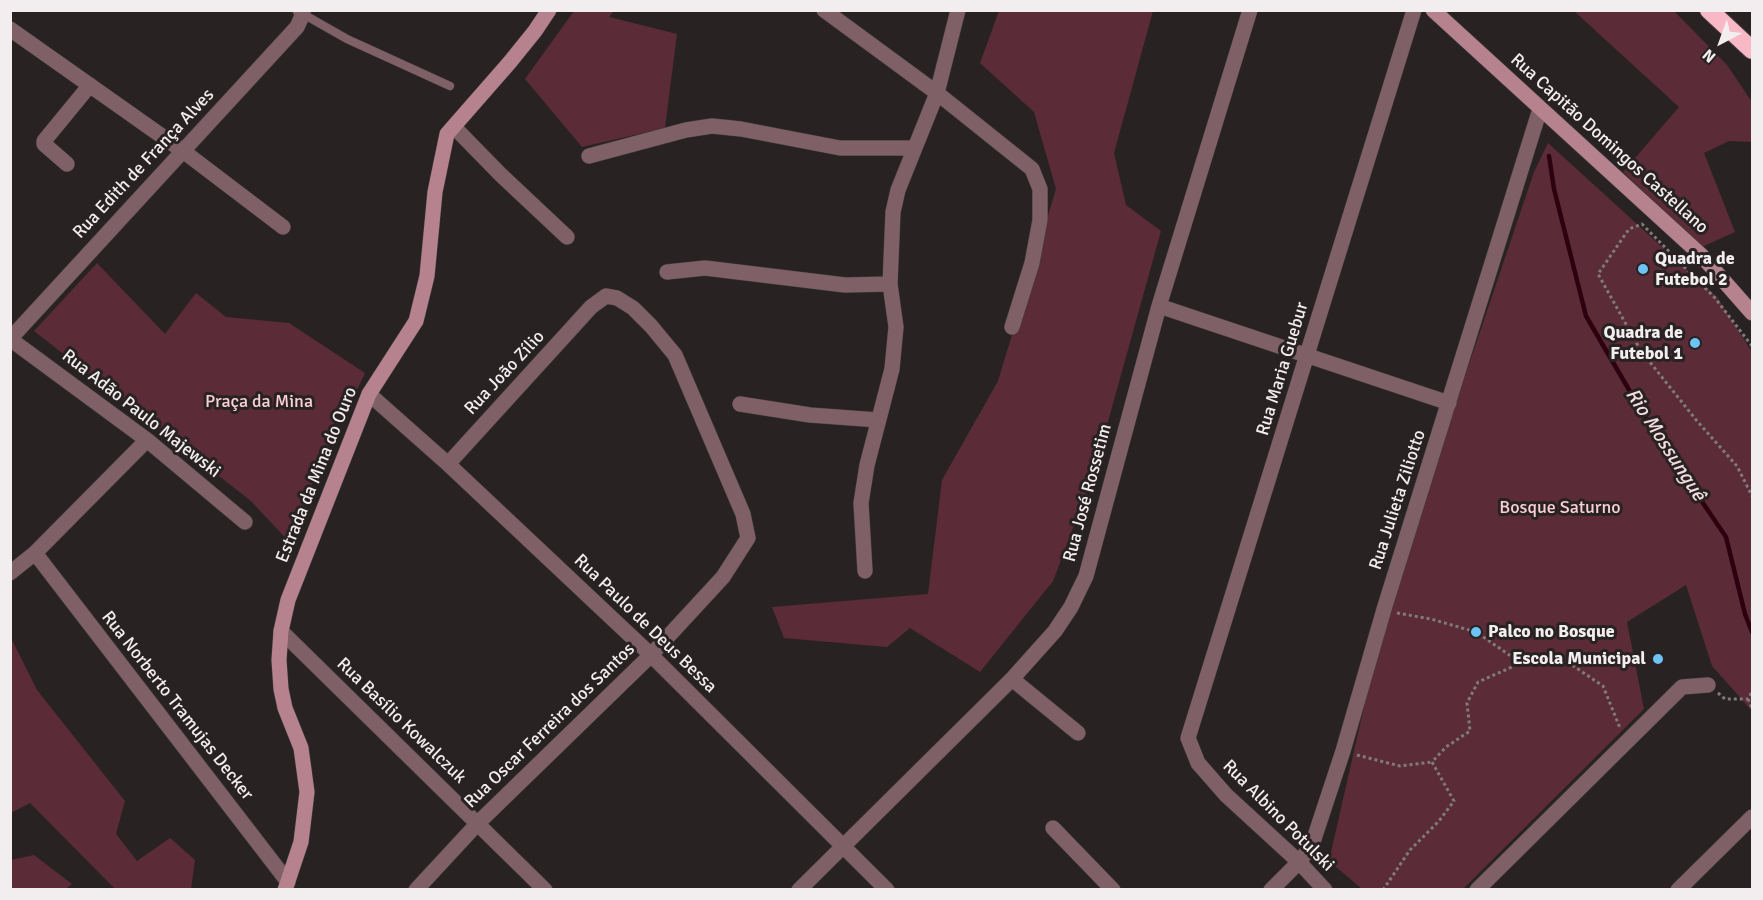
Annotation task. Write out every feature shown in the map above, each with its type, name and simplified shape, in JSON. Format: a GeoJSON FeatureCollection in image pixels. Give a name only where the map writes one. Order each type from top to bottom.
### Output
{"type":"FeatureCollection","features":[{"type":"Feature","properties":{"kind":"highway"},"geometry":{"type":"LineString","coordinates":[[1709,10],[1752,53]]}},
{"type":"Feature","properties":{"kind":"street","name":"Estrada da Mina do Ouro"},"geometry":{"type":"LineString","coordinates":[[286,886],[301,842],[307,792],[301,748],[285,708],[281,689],[279,660],[281,631],[288,600],[369,394],[416,321],[427,276],[435,192],[447,134],[510,62],[549,10]]}},
{"type":"Feature","properties":{"kind":"street"},"geometry":{"type":"LineString","coordinates":[[824,10],[937,93],[1032,169],[1040,189],[1040,220],[1032,263],[1012,327]]}},
{"type":"Feature","properties":{"kind":"street"},"geometry":{"type":"LineString","coordinates":[[866,571],[861,503],[867,465],[892,369],[896,327],[890,284],[893,212],[898,190],[937,93],[958,10]]}},
{"type":"Feature","properties":{"kind":"street","name":"Rua José Rossetim"},"geometry":{"type":"LineString","coordinates":[[799,890],[1012,679],[1055,631],[1071,607],[1086,576],[1159,306],[1250,10]]}},
{"type":"Feature","properties":{"kind":"street","name":"Rua Maria Guebur"},"geometry":{"type":"LineString","coordinates":[[1188,738],[1414,10]]}},
{"type":"Feature","properties":{"kind":"street","name":"Rua Capitão Domingos Castellano"},"geometry":{"type":"LineString","coordinates":[[1433,10],[1701,255],[1752,313]]}},
{"type":"Feature","properties":{"kind":"street","name":"Rua Edith de França Alves"},"geometry":{"type":"LineString","coordinates":[[10,339],[297,27],[302,12]]}},
{"type":"Feature","properties":{"kind":"street"},"geometry":{"type":"LineString","coordinates":[[10,29],[183,151],[283,227]]}},
{"type":"Feature","properties":{"kind":"street"},"geometry":{"type":"LineString","coordinates":[[67,164],[44,144],[44,141],[90,85]]}},
{"type":"Feature","properties":{"kind":"street","name":"Rua Julieta Ziliotto"},"geometry":{"type":"LineString","coordinates":[[1271,890],[1299,862],[1312,845],[1343,751],[1384,606],[1540,109]]}},
{"type":"Feature","properties":{"kind":"street"},"geometry":{"type":"LineString","coordinates":[[589,156],[686,130],[712,126],[741,129],[840,148],[914,148]]}},
{"type":"Feature","properties":{"kind":"street"},"geometry":{"type":"LineString","coordinates":[[454,127],[567,237]]}},
{"type":"Feature","properties":{"kind":"street"},"geometry":{"type":"LineString","coordinates":[[668,272],[705,268],[845,285],[890,284]]}},
{"type":"Feature","properties":{"kind":"street","name":"Rua Oscar Ferreira dos Santos"},"geometry":{"type":"LineString","coordinates":[[416,890],[478,823],[651,655],[723,577],[748,538],[742,514],[675,355],[633,308],[617,298],[606,296],[591,307]]}},
{"type":"Feature","properties":{"kind":"street"},"geometry":{"type":"LineString","coordinates":[[1159,306],[1449,403]]}},
{"type":"Feature","properties":{"kind":"street","name":"Rua João Zílio"},"geometry":{"type":"LineString","coordinates":[[448,464],[591,307]]}},
{"type":"Feature","properties":{"kind":"street","name":"Rua Adão Paulo Majewski"},"geometry":{"type":"LineString","coordinates":[[10,339],[147,440],[245,522]]}},
{"type":"Feature","properties":{"kind":"street","name":"Rua Paulo de Deus Bessa"},"geometry":{"type":"LineString","coordinates":[[369,394],[448,464],[651,655],[887,890]]}},
{"type":"Feature","properties":{"kind":"street"},"geometry":{"type":"LineString","coordinates":[[740,404],[810,415],[878,420]]}},
{"type":"Feature","properties":{"kind":"street"},"geometry":{"type":"LineString","coordinates":[[10,573],[35,553],[147,440]]}},
{"type":"Feature","properties":{"kind":"street","name":"Rua Norberto Tramujas Decker"},"geometry":{"type":"LineString","coordinates":[[35,553],[286,886]]}},
{"type":"Feature","properties":{"kind":"street","name":"Rua Basílio Kowalczuk"},"geometry":{"type":"LineString","coordinates":[[281,631],[545,890]]}},
{"type":"Feature","properties":{"kind":"street"},"geometry":{"type":"LineString","coordinates":[[1012,679],[1078,734]]}},
{"type":"Feature","properties":{"kind":"street"},"geometry":{"type":"LineString","coordinates":[[1476,890],[1682,687],[1708,684]]}},
{"type":"Feature","properties":{"kind":"street","name":"Rua Albino Potulski"},"geometry":{"type":"LineString","coordinates":[[1188,738],[1198,763],[1226,795],[1299,862],[1325,890]]}},
{"type":"Feature","properties":{"kind":"street"},"geometry":{"type":"LineString","coordinates":[[1678,890],[1752,817]]}},
{"type":"Feature","properties":{"kind":"street"},"geometry":{"type":"LineString","coordinates":[[1053,828],[1113,890]]}},
{"type":"Feature","properties":{"kind":"lane"},"geometry":{"type":"LineString","coordinates":[[302,12],[347,39],[450,86]]}},
{"type":"Feature","properties":{"kind":"path"},"geometry":{"type":"LineString","coordinates":[[1752,346],[1715,297],[1642,224],[1629,229],[1598,274],[1641,351],[1697,421],[1737,466],[1752,496]]}},
{"type":"Feature","properties":{"kind":"path"},"geometry":{"type":"LineString","coordinates":[[1397,613],[1439,621],[1476,632],[1521,663]]}},
{"type":"Feature","properties":{"kind":"path"},"geometry":{"type":"LineString","coordinates":[[1343,751],[1400,766],[1432,762],[1446,747],[1470,731],[1467,703],[1478,682],[1521,663],[1543,659],[1569,663],[1603,686],[1626,743]]}},
{"type":"Feature","properties":{"kind":"path"},"geometry":{"type":"LineString","coordinates":[[1708,684],[1725,699],[1748,699]]}},
{"type":"Feature","properties":{"kind":"path"},"geometry":{"type":"LineString","coordinates":[[1748,699],[1752,692]]}},
{"type":"Feature","properties":{"kind":"path"},"geometry":{"type":"LineString","coordinates":[[1748,699],[1752,708]]}},
{"type":"Feature","properties":{"kind":"path"},"geometry":{"type":"LineString","coordinates":[[1383,890],[1410,850],[1439,821],[1454,801],[1432,762]]}},
{"type":"Feature","properties":{"kind":"green space"},"geometry":{"type":"Polygon","coordinates":[[[574,11],[614,11],[609,17],[677,34],[665,128],[582,147],[525,79],[574,11]]]}},
{"type":"Feature","properties":{"kind":"green space"},"geometry":{"type":"Polygon","coordinates":[[[999,11],[1153,11],[1114,153],[1126,205],[1161,231],[1094,472],[1053,581],[980,672],[910,628],[887,647],[784,638],[772,607],[928,594],[942,480],[998,381],[1056,189],[1034,112],[980,63],[999,11]]]}},
{"type":"Feature","properties":{"kind":"green space"},"geometry":{"type":"Polygon","coordinates":[[[1574,11],[1674,11],[1727,65],[1752,102],[1752,142],[1729,141],[1704,153],[1735,232],[1702,247],[1623,172],[1679,107],[1574,11]]]}},
{"type":"Feature","properties":{"kind":"green space","name":"Bosque Saturno"},"geometry":{"type":"Polygon","coordinates":[[[1548,143],[1717,297],[1752,352],[1752,711],[1712,666],[1686,585],[1627,622],[1644,709],[1463,889],[1362,889],[1329,861],[1386,610],[1534,172],[1548,143]]]}},
{"type":"Feature","properties":{"kind":"green space","name":"Praça da Mina"},"geometry":{"type":"Polygon","coordinates":[[[97,263],[165,334],[196,293],[226,317],[289,323],[365,373],[312,484],[294,547],[251,501],[34,331],[97,263]]]}},
{"type":"Feature","properties":{"kind":"green space"},"geometry":{"type":"Polygon","coordinates":[[[10,636],[37,690],[125,801],[116,834],[137,861],[170,838],[195,860],[191,889],[115,889],[30,803],[11,813],[10,636]]]}},
{"type":"Feature","properties":{"kind":"green space"},"geometry":{"type":"Polygon","coordinates":[[[34,855],[72,884],[66,889],[11,889],[11,860],[34,855]]]}},
{"type":"Feature","properties":{"kind":"waterway","name":"Rio Mossunguê"},"geometry":{"type":"LineString","coordinates":[[1549,156],[1554,189],[1586,316],[1646,419],[1726,537],[1745,614],[1752,632]]}},
{"type":"Feature","properties":{"kind":"place","name":"Quadra de Futebol 2"},"geometry":{"type":"Point","coordinates":[1643,269]}},
{"type":"Feature","properties":{"kind":"place","name":"Quadra de Futebol 1"},"geometry":{"type":"Point","coordinates":[1695,343]}},
{"type":"Feature","properties":{"kind":"place","name":"Palco no Bosque"},"geometry":{"type":"Point","coordinates":[1476,632]}},
{"type":"Feature","properties":{"kind":"place","name":"Escola Municipal"},"geometry":{"type":"Point","coordinates":[1658,659]}}]}
